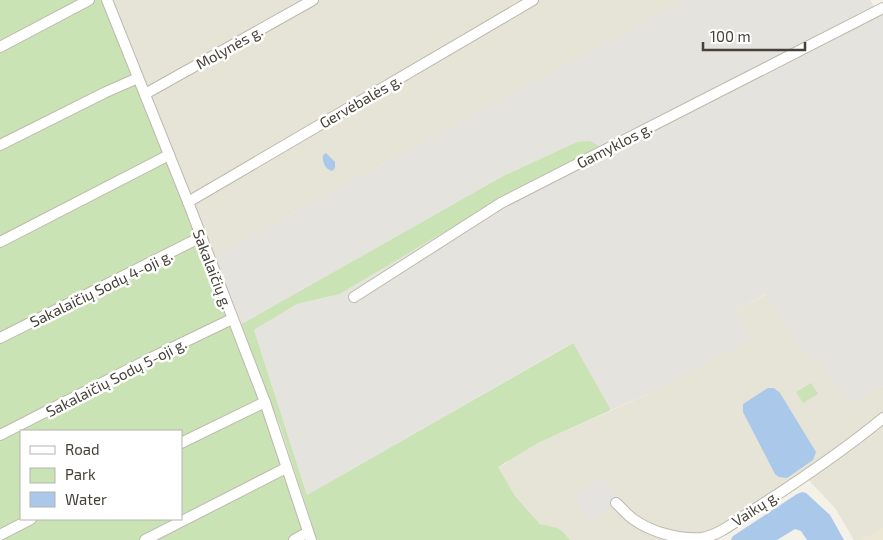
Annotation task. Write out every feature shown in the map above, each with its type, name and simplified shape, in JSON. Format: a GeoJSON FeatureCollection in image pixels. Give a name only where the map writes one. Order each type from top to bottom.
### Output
{"type":"FeatureCollection","features":[{"type":"Feature","properties":{"kind":"street"},"geometry":{"type":"LineString","coordinates":[[0,47],[89,0]]}},
{"type":"Feature","properties":{"kind":"street","name":"Sakalaičių g."},"geometry":{"type":"LineString","coordinates":[[107,0],[188,202],[264,402],[310,536]]}},
{"type":"Feature","properties":{"kind":"street","name":"Molynės g."},"geometry":{"type":"LineString","coordinates":[[145,94],[295,4],[313,0]]}},
{"type":"Feature","properties":{"kind":"street","name":"Gervėbalės g."},"geometry":{"type":"LineString","coordinates":[[188,202],[533,0]]}},
{"type":"Feature","properties":{"kind":"street","name":"Gamyklos g."},"geometry":{"type":"LineString","coordinates":[[354,297],[501,203],[883,8]]}},
{"type":"Feature","properties":{"kind":"street"},"geometry":{"type":"LineString","coordinates":[[0,145],[138,78]]}},
{"type":"Feature","properties":{"kind":"street"},"geometry":{"type":"LineString","coordinates":[[0,242],[169,155]]}},
{"type":"Feature","properties":{"kind":"street","name":"Sakalaičių Sodų 4-oji g."},"geometry":{"type":"LineString","coordinates":[[0,338],[201,238]]}},
{"type":"Feature","properties":{"kind":"street","name":"Sakalaičių Sodų 5-oji g."},"geometry":{"type":"LineString","coordinates":[[0,435],[148,359],[232,319]]}},
{"type":"Feature","properties":{"kind":"street"},"geometry":{"type":"LineString","coordinates":[[182,443],[264,402]]}},
{"type":"Feature","properties":{"kind":"street","name":"Vaikų g."},"geometry":{"type":"LineString","coordinates":[[616,503],[633,519],[657,532],[676,537],[703,538],[729,526],[774,497],[859,438],[883,418]]}},
{"type":"Feature","properties":{"kind":"street"},"geometry":{"type":"LineString","coordinates":[[145,540],[286,468]]}},
{"type":"Feature","properties":{"kind":"street"},"geometry":{"type":"LineString","coordinates":[[0,535],[28,520]]}},
{"type":"Feature","properties":{"kind":"street"},"geometry":{"type":"LineString","coordinates":[[294,540],[310,536]]}},
{"type":"Feature","properties":{"kind":"shaded area"},"geometry":{"type":"Polygon","coordinates":[[[110,0],[684,0],[212,257],[110,0]]]}},
{"type":"Feature","properties":{"kind":"shaded area"},"geometry":{"type":"Polygon","coordinates":[[[684,0],[870,0],[875,8],[883,3],[883,386],[851,403],[817,360],[800,351],[766,294],[736,310],[752,339],[651,393],[611,410],[572,343],[307,495],[254,330],[297,304],[340,294],[439,235],[598,146],[577,142],[505,175],[240,325],[212,257],[684,0]]]}},
{"type":"Feature","properties":{"kind":"shaded area"},"geometry":{"type":"Polygon","coordinates":[[[767,294],[800,351],[817,360],[851,402],[883,386],[883,540],[854,540],[835,508],[802,473],[715,530],[706,533],[683,534],[654,527],[661,540],[570,540],[563,532],[540,524],[515,496],[498,467],[538,443],[651,393],[751,339],[736,310],[767,294]]]}},
{"type":"Feature","properties":{"kind":"shaded area"},"geometry":{"type":"Polygon","coordinates":[[[604,478],[619,502],[589,520],[574,496],[604,478]]]}},
{"type":"Feature","properties":{"kind":"shaded area"},"geometry":{"type":"Polygon","coordinates":[[[883,528],[883,540],[860,540],[883,528]]]}},
{"type":"Feature","properties":{"kind":"green space"},"geometry":{"type":"Polygon","coordinates":[[[0,0],[102,0],[222,299],[265,417],[306,540],[0,540],[0,0]]]}},
{"type":"Feature","properties":{"kind":"green space"},"geometry":{"type":"Polygon","coordinates":[[[590,141],[599,146],[439,235],[340,294],[297,304],[254,330],[307,495],[573,343],[611,410],[538,443],[498,467],[515,496],[540,524],[557,528],[570,540],[317,540],[280,426],[240,325],[505,175],[577,142],[590,141]]]}},
{"type":"Feature","properties":{"kind":"green space"},"geometry":{"type":"Polygon","coordinates":[[[811,383],[818,394],[803,403],[796,392],[811,383]]]}},
{"type":"Feature","properties":{"kind":"water"},"geometry":{"type":"Polygon","coordinates":[[[326,153],[335,162],[335,168],[332,171],[326,167],[323,160],[323,155],[326,153]]]}},
{"type":"Feature","properties":{"kind":"water"},"geometry":{"type":"Polygon","coordinates":[[[768,388],[774,388],[780,393],[816,452],[813,460],[787,478],[779,477],[775,474],[743,412],[743,404],[768,388]]]}},
{"type":"Feature","properties":{"kind":"water"},"geometry":{"type":"Polygon","coordinates":[[[802,492],[806,493],[830,515],[844,540],[807,540],[801,531],[795,529],[777,540],[731,540],[733,536],[802,492]]]}}]}
